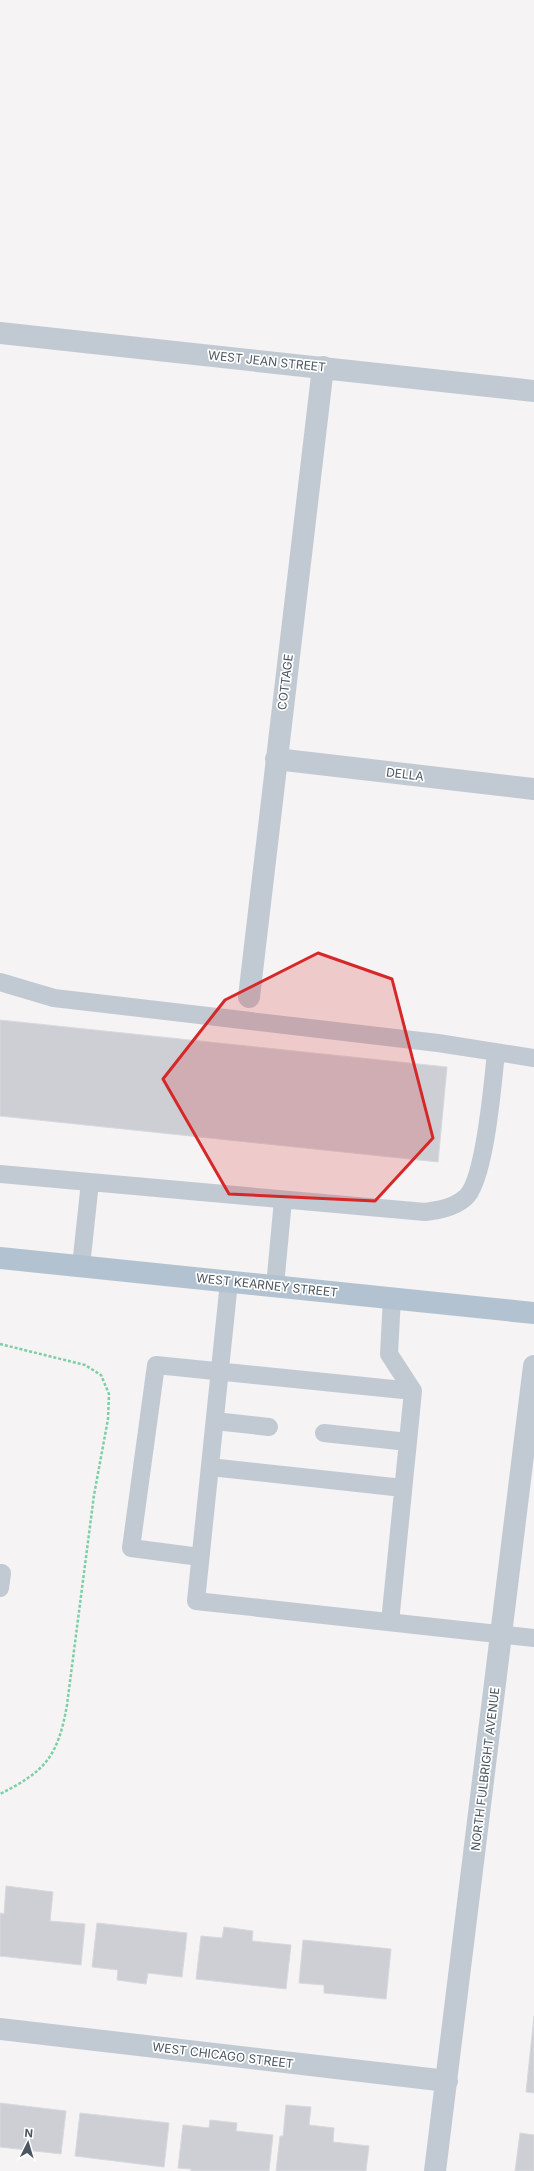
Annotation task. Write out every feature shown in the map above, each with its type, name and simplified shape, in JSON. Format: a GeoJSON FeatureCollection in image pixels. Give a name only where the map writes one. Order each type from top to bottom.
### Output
{"type":"FeatureCollection","features":[{"type":"Feature","properties":{"kind":"main road","name":"WEST KEARNEY STREET"},"geometry":{"type":"LineString","coordinates":[[0,1258],[534,1313]]}},
{"type":"Feature","properties":{"kind":"street","name":"WEST JEAN STREET"},"geometry":{"type":"LineString","coordinates":[[0,333],[534,391]]}},
{"type":"Feature","properties":{"kind":"street","name":"COTTAGE"},"geometry":{"type":"LineString","coordinates":[[249,997],[323,367]]}},
{"type":"Feature","properties":{"kind":"street","name":"DELLA"},"geometry":{"type":"LineString","coordinates":[[276,759],[534,789]]}},
{"type":"Feature","properties":{"kind":"street","name":"NORTH FULBRIGHT AVENUE"},"geometry":{"type":"LineString","coordinates":[[435,2171],[534,1366]]}},
{"type":"Feature","properties":{"kind":"street","name":"WEST CHICAGO STREET"},"geometry":{"type":"LineString","coordinates":[[0,2029],[446,2081]]}},
{"type":"Feature","properties":{"kind":"lane"},"geometry":{"type":"LineString","coordinates":[[0,982],[54,998],[430,1042],[534,1058]]}},
{"type":"Feature","properties":{"kind":"lane"},"geometry":{"type":"LineString","coordinates":[[0,1174],[425,1212],[451,1207],[466,1198],[475,1185],[486,1132],[496,1052]]}},
{"type":"Feature","properties":{"kind":"lane"},"geometry":{"type":"LineString","coordinates":[[80,1266],[90,1182]]}},
{"type":"Feature","properties":{"kind":"lane"},"geometry":{"type":"LineString","coordinates":[[275,1286],[284,1200]]}},
{"type":"Feature","properties":{"kind":"lane"},"geometry":{"type":"LineString","coordinates":[[229,1282],[196,1600],[534,1638]]}},
{"type":"Feature","properties":{"kind":"lane"},"geometry":{"type":"LineString","coordinates":[[390,1622],[413,1391],[389,1354],[392,1298]]}},
{"type":"Feature","properties":{"kind":"lane"},"geometry":{"type":"LineString","coordinates":[[200,1557],[131,1548],[156,1365],[220,1370],[413,1391]]}},
{"type":"Feature","properties":{"kind":"lane"},"geometry":{"type":"LineString","coordinates":[[214,1421],[269,1427]]}},
{"type":"Feature","properties":{"kind":"lane"},"geometry":{"type":"LineString","coordinates":[[324,1433],[408,1442]]}},
{"type":"Feature","properties":{"kind":"lane"},"geometry":{"type":"LineString","coordinates":[[210,1467],[403,1488]]}},
{"type":"Feature","properties":{"kind":"lane"},"geometry":{"type":"LineString","coordinates":[[0,1573],[2,1573],[0,1588]]}},
{"type":"Feature","properties":{"kind":"path"},"geometry":{"type":"LineString","coordinates":[[0,1344],[85,1365],[101,1375],[109,1394],[108,1419],[94,1495],[67,1705],[62,1732],[54,1752],[38,1771],[0,1794]]}},
{"type":"Feature","properties":{"kind":"highlighted area"},"geometry":{"type":"Polygon","coordinates":[[[318,953],[392,979],[433,1138],[375,1201],[229,1194],[163,1079],[225,1000],[318,953]]]}},
{"type":"Feature","properties":{"kind":"building"},"geometry":{"type":"Polygon","coordinates":[[[0,1020],[447,1067],[438,1162],[0,1116],[0,1020]]]}},
{"type":"Feature","properties":{"kind":"building"},"geometry":{"type":"Polygon","coordinates":[[[6,1886],[53,1892],[50,1921],[85,1924],[81,1965],[0,1956],[0,1913],[4,1914],[6,1886]]]}},
{"type":"Feature","properties":{"kind":"building"},"geometry":{"type":"Polygon","coordinates":[[[97,1923],[187,1933],[182,1977],[148,1973],[146,1984],[117,1980],[118,1970],[92,1967],[97,1923]]]}},
{"type":"Feature","properties":{"kind":"building"},"geometry":{"type":"Polygon","coordinates":[[[224,1927],[253,1931],[252,1941],[291,1945],[286,1989],[196,1979],[201,1936],[222,1938],[224,1927]]]}},
{"type":"Feature","properties":{"kind":"building"},"geometry":{"type":"Polygon","coordinates":[[[303,1940],[391,1949],[386,1999],[324,1993],[324,1985],[299,1983],[303,1940]]]}},
{"type":"Feature","properties":{"kind":"building"},"geometry":{"type":"Polygon","coordinates":[[[534,2016],[534,2093],[526,2092],[534,2016]]]}},
{"type":"Feature","properties":{"kind":"building"},"geometry":{"type":"Polygon","coordinates":[[[0,2103],[66,2111],[61,2154],[0,2147],[0,2103]]]}},
{"type":"Feature","properties":{"kind":"building"},"geometry":{"type":"Polygon","coordinates":[[[286,2105],[311,2107],[309,2125],[334,2128],[333,2142],[369,2146],[366,2171],[276,2171],[280,2136],[283,2136],[286,2105]]]}},
{"type":"Feature","properties":{"kind":"building"},"geometry":{"type":"Polygon","coordinates":[[[80,2113],[169,2123],[164,2167],[75,2156],[80,2113]]]}},
{"type":"Feature","properties":{"kind":"building"},"geometry":{"type":"Polygon","coordinates":[[[210,2120],[237,2123],[236,2131],[273,2135],[269,2171],[191,2171],[191,2169],[178,2168],[183,2125],[209,2128],[210,2120]]]}},
{"type":"Feature","properties":{"kind":"building"},"geometry":{"type":"Polygon","coordinates":[[[520,2133],[534,2135],[534,2171],[515,2171],[520,2133]]]}}]}
